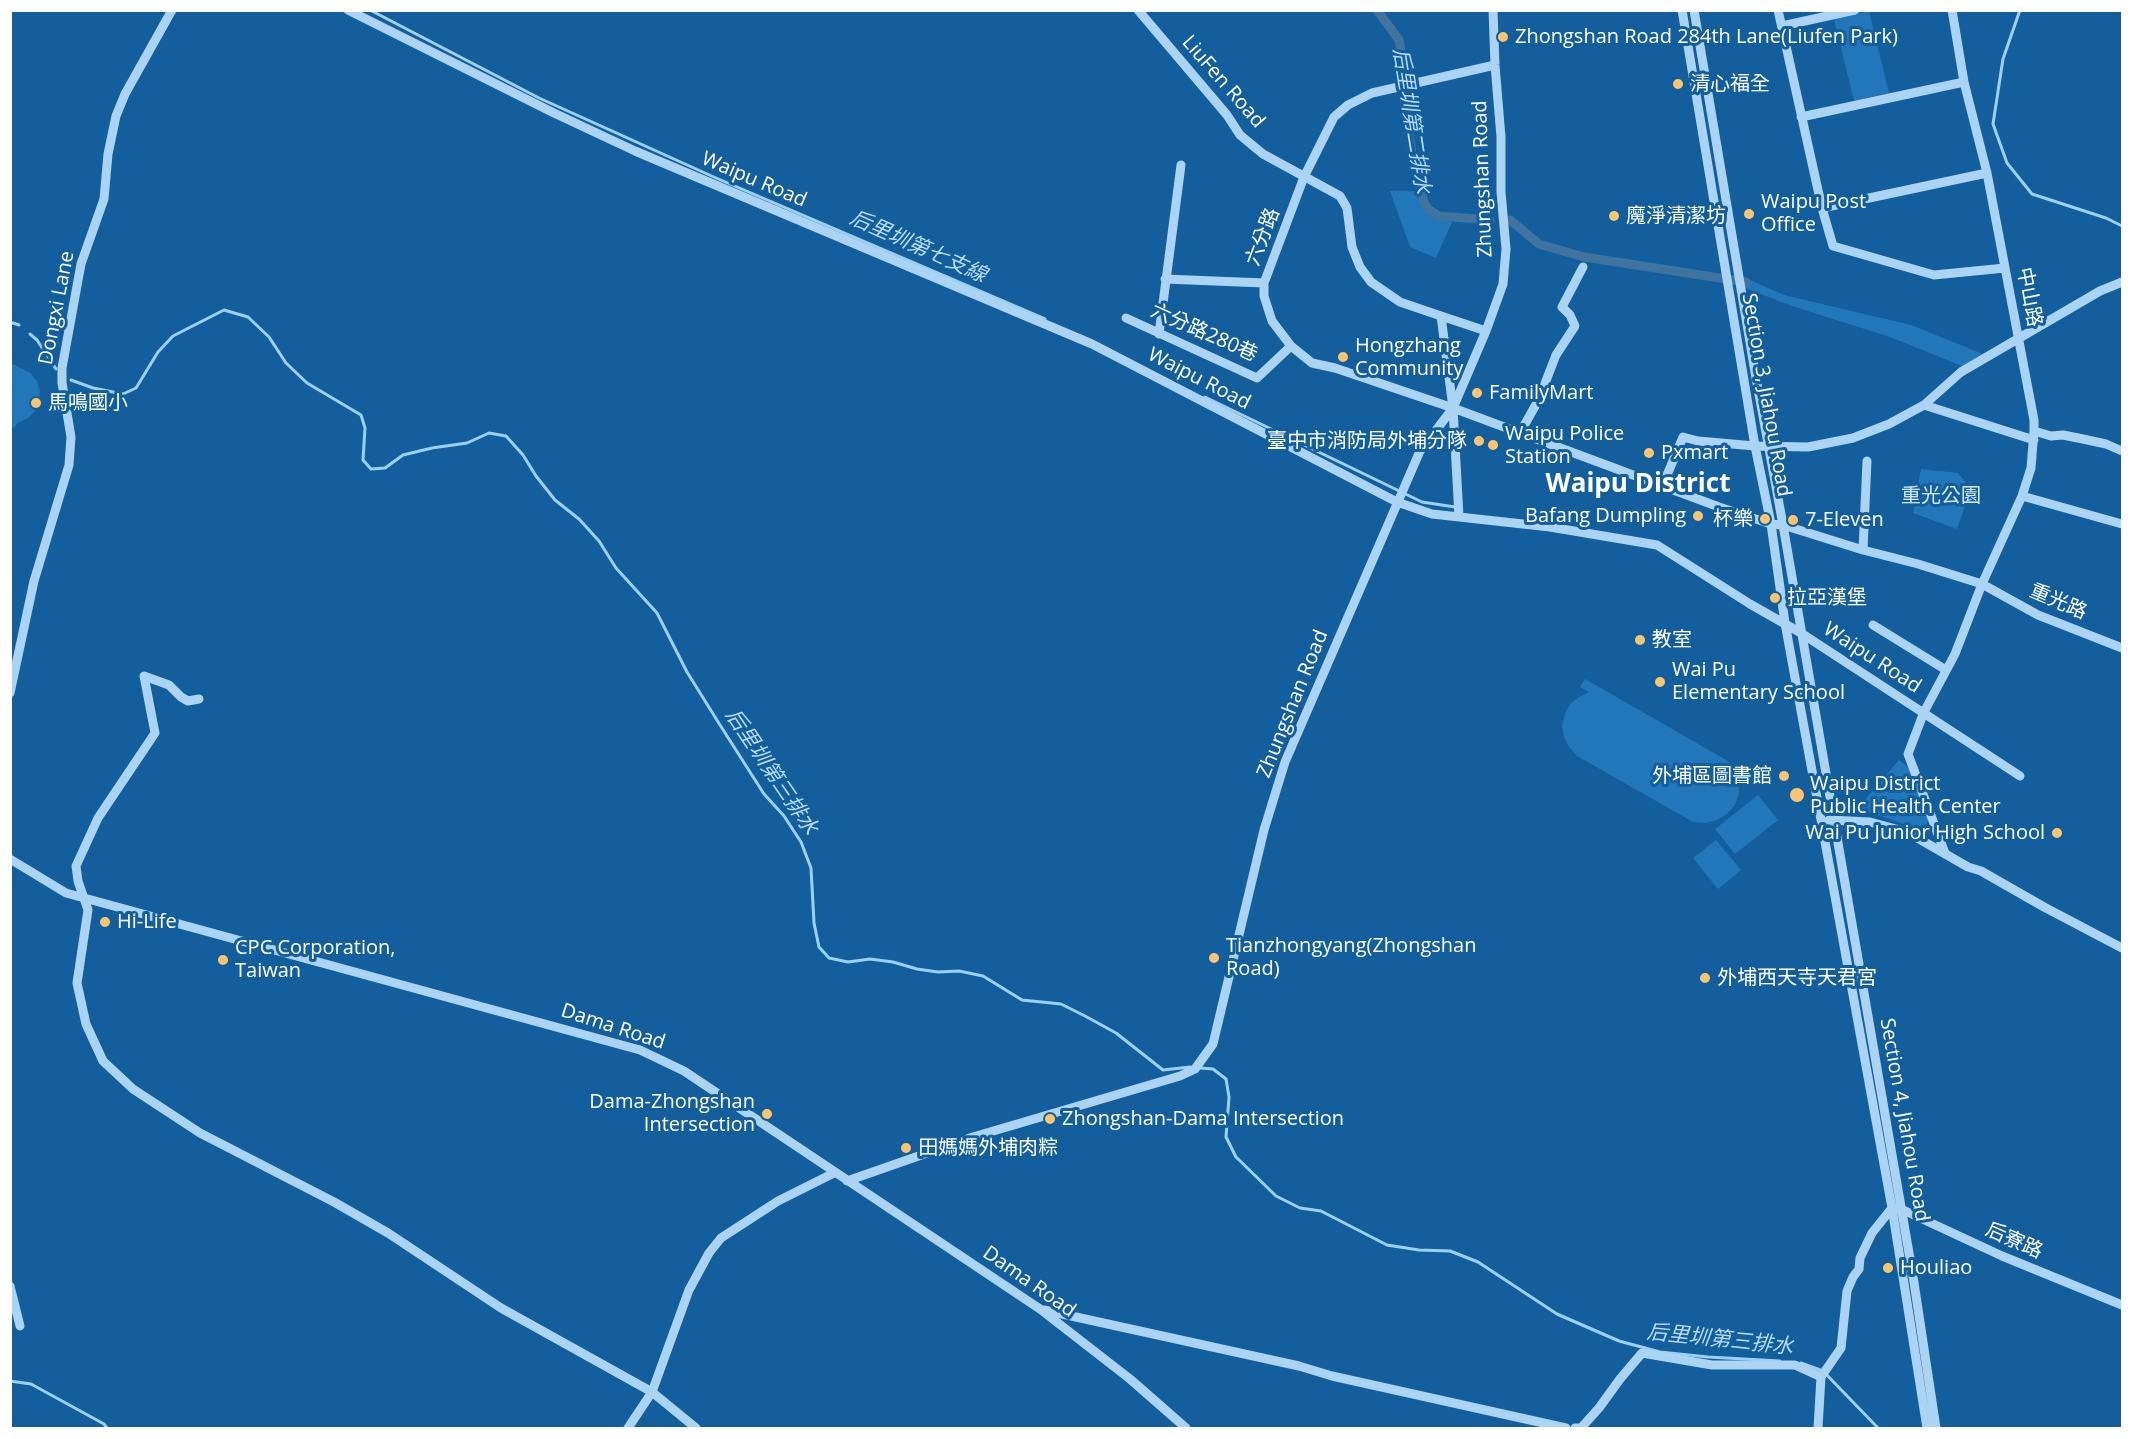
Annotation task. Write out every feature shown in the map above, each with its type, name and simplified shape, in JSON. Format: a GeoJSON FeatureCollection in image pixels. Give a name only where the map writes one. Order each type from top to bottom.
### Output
{"type":"FeatureCollection","features":[{"type":"Feature","properties":{"kind":"street","name":"Dongxi Lane"},"geometry":{"type":"LineString","coordinates":[[10,693],[34,581],[69,465],[71,437],[62,383],[62,368],[81,264],[104,199],[108,154],[116,116],[125,94],[171,10]]}},
{"type":"Feature","properties":{"kind":"street","name":"Waipu Road"},"geometry":{"type":"LineString","coordinates":[[348,10],[635,151],[1092,344],[1397,501],[1432,514],[1550,527],[1657,545],[1750,604],[1801,633],[2020,776]]}},
{"type":"Feature","properties":{"kind":"street","name":"LiuFen Road"},"geometry":{"type":"LineString","coordinates":[[1138,10],[1227,115],[1240,135],[1263,154],[1341,196],[1347,208],[1352,247],[1360,267],[1371,282],[1400,302],[1441,316]]}},
{"type":"Feature","properties":{"kind":"street","name":"Zhungshan Road"},"geometry":{"type":"LineString","coordinates":[[847,1181],[984,1133],[1180,1076],[1195,1069],[1213,1044],[1264,830],[1286,762],[1397,501],[1420,451],[1453,408],[1486,331],[1503,284],[1506,249],[1501,192],[1502,137],[1495,65],[1493,10]]}},
{"type":"Feature","properties":{"kind":"street","name":"Section 3, Jiahou Road"},"geometry":{"type":"LineString","coordinates":[[1682,10],[1755,446],[1771,524],[1785,623],[1822,821]]}},
{"type":"Feature","properties":{"kind":"street","name":"Section 3, Jiahou Road"},"geometry":{"type":"LineString","coordinates":[[1694,10],[1833,819]]}},
{"type":"Feature","properties":{"kind":"street"},"geometry":{"type":"LineString","coordinates":[[1778,10],[1821,208],[1833,246],[1934,275],[2005,267]]}},
{"type":"Feature","properties":{"kind":"street"},"geometry":{"type":"LineString","coordinates":[[1782,26],[1855,10]]}},
{"type":"Feature","properties":{"kind":"street","name":"中山路"},"geometry":{"type":"LineString","coordinates":[[1945,853],[1908,754],[1924,712],[1955,654],[1982,584],[2022,496],[2031,468],[2034,436],[2034,420],[2019,338],[1987,173],[1964,82],[1952,10]]}},
{"type":"Feature","properties":{"kind":"street","name":"六分路"},"geometry":{"type":"LineString","coordinates":[[1165,279],[1264,283],[1304,177],[1334,117],[1348,105],[1372,93],[1495,65]]}},
{"type":"Feature","properties":{"kind":"street"},"geometry":{"type":"LineString","coordinates":[[1801,117],[1964,82]]}},
{"type":"Feature","properties":{"kind":"street"},"geometry":{"type":"LineString","coordinates":[[1159,334],[1181,165]]}},
{"type":"Feature","properties":{"kind":"street"},"geometry":{"type":"LineString","coordinates":[[1821,208],[1987,173]]}},
{"type":"Feature","properties":{"kind":"street"},"geometry":{"type":"LineString","coordinates":[[1520,433],[1539,399],[1556,356],[1575,326],[1562,307],[1583,267]]}},
{"type":"Feature","properties":{"kind":"street"},"geometry":{"type":"LineString","coordinates":[[1662,487],[1683,437],[1698,441],[1755,446],[1808,447],[1853,438],[1889,424],[1924,405],[1961,372],[2100,291],[2122,282]]}},
{"type":"Feature","properties":{"kind":"street","name":"六分路280巷"},"geometry":{"type":"LineString","coordinates":[[1264,283],[1264,296],[1272,321],[1291,346],[1312,363],[1335,368],[1453,408]]}},
{"type":"Feature","properties":{"kind":"street"},"geometry":{"type":"LineString","coordinates":[[1459,517],[1453,408],[1441,316],[1486,331]]}},
{"type":"Feature","properties":{"kind":"street","name":"六分路280巷"},"geometry":{"type":"LineString","coordinates":[[1126,318],[1257,378],[1291,346]]}},
{"type":"Feature","properties":{"kind":"street"},"geometry":{"type":"LineString","coordinates":[[1924,405],[2034,436],[2063,435],[2106,444],[2122,451]]}},
{"type":"Feature","properties":{"kind":"street"},"geometry":{"type":"LineString","coordinates":[[1453,408],[1662,487],[1771,524],[1783,525]]}},
{"type":"Feature","properties":{"kind":"street"},"geometry":{"type":"LineString","coordinates":[[1863,550],[1867,461]]}},
{"type":"Feature","properties":{"kind":"street"},"geometry":{"type":"LineString","coordinates":[[2022,496],[2122,524]]}},
{"type":"Feature","properties":{"kind":"street","name":"重光路"},"geometry":{"type":"LineString","coordinates":[[1783,525],[1982,584],[2038,615],[2122,648]]}},
{"type":"Feature","properties":{"kind":"street"},"geometry":{"type":"LineString","coordinates":[[1873,625],[1946,670]]}},
{"type":"Feature","properties":{"kind":"street"},"geometry":{"type":"LineString","coordinates":[[199,699],[188,701],[169,685],[144,676],[154,733],[98,818],[76,866],[78,881],[88,910],[77,983],[86,1024],[103,1061],[133,1089],[200,1133],[334,1202],[388,1233],[501,1308],[652,1392],[696,1428]]}},
{"type":"Feature","properties":{"kind":"street"},"geometry":{"type":"LineString","coordinates":[[1822,821],[1833,819],[1870,822],[1907,832],[1968,867],[1981,871],[2122,948]]}},
{"type":"Feature","properties":{"kind":"street","name":"Section 4, Jiahou Road"},"geometry":{"type":"LineString","coordinates":[[1833,819],[1936,1428]]}},
{"type":"Feature","properties":{"kind":"street","name":"Section 4, Jiahou Road"},"geometry":{"type":"LineString","coordinates":[[1822,821],[1897,1208],[1927,1428]]}},
{"type":"Feature","properties":{"kind":"street","name":"Dama Road"},"geometry":{"type":"LineString","coordinates":[[10,859],[66,893],[84,899],[640,1050],[684,1071],[1040,1309],[1130,1379],[1186,1428]]}},
{"type":"Feature","properties":{"kind":"street"},"geometry":{"type":"LineString","coordinates":[[628,1428],[652,1392],[689,1290],[709,1253],[721,1238],[778,1201],[834,1173]]}},
{"type":"Feature","properties":{"kind":"street"},"geometry":{"type":"LineString","coordinates":[[1818,1428],[1821,1377],[1841,1348],[1847,1291],[1853,1276],[1859,1269],[1860,1258],[1872,1233],[1897,1208]]}},
{"type":"Feature","properties":{"kind":"street","name":"后寮路"},"geometry":{"type":"LineString","coordinates":[[1897,1208],[2012,1260],[2122,1305]]}},
{"type":"Feature","properties":{"kind":"street"},"geometry":{"type":"LineString","coordinates":[[10,1286],[20,1326]]}},
{"type":"Feature","properties":{"kind":"street"},"geometry":{"type":"LineString","coordinates":[[1040,1309],[1566,1428]]}},
{"type":"Feature","properties":{"kind":"street"},"geometry":{"type":"LineString","coordinates":[[1575,1428],[1581,1428],[1599,1408],[1642,1353],[1712,1365],[1795,1365],[1821,1377]]}},
{"type":"Feature","properties":{"kind":"green space"},"geometry":{"type":"Polygon","coordinates":[[[1869,11],[1889,93],[1854,101],[1834,19],[1869,11]]]}},
{"type":"Feature","properties":{"kind":"green space"},"geometry":{"type":"Polygon","coordinates":[[[1390,191],[1417,191],[1421,206],[1430,216],[1452,222],[1436,258],[1410,247],[1390,191]]]}},
{"type":"Feature","properties":{"kind":"green space"},"geometry":{"type":"Polygon","coordinates":[[[1748,279],[1784,295],[1911,325],[1983,354],[1962,366],[1890,337],[1792,306],[1745,288],[1748,279]]]}},
{"type":"Feature","properties":{"kind":"green space"},"geometry":{"type":"Polygon","coordinates":[[[11,363],[30,373],[37,381],[40,391],[37,409],[28,418],[17,423],[14,428],[11,426],[11,363]]]}},
{"type":"Feature","properties":{"kind":"green space","name":"重光公園"},"geometry":{"type":"Polygon","coordinates":[[[1921,469],[1958,473],[1971,489],[1957,529],[1913,513],[1921,469]]]}},
{"type":"Feature","properties":{"kind":"green space"},"geometry":{"type":"Polygon","coordinates":[[[1585,679],[1728,761],[1739,782],[1739,794],[1735,805],[1727,814],[1705,823],[1693,822],[1577,756],[1564,737],[1562,726],[1570,704],[1589,692],[1580,687],[1585,679]]]}},
{"type":"Feature","properties":{"kind":"green space"},"geometry":{"type":"Polygon","coordinates":[[[1899,760],[1908,767],[1929,821],[1920,830],[1858,808],[1899,760]]]}},
{"type":"Feature","properties":{"kind":"green space"},"geometry":{"type":"Polygon","coordinates":[[[1758,795],[1778,820],[1735,854],[1715,829],[1758,795]]]}},
{"type":"Feature","properties":{"kind":"green space"},"geometry":{"type":"Polygon","coordinates":[[[1716,840],[1741,870],[1718,889],[1693,858],[1716,840]]]}},
{"type":"Feature","properties":{"kind":"waterway","name":"后里圳第七支線"},"geometry":{"type":"LineString","coordinates":[[370,10],[539,98],[716,178],[1045,319]]}},
{"type":"Feature","properties":{"kind":"waterway","name":"后里圳第二排水"},"geometry":{"type":"LineString","coordinates":[[1377,10],[1399,40],[1412,154],[1424,203],[1428,209],[1439,216],[1490,220]]}},
{"type":"Feature","properties":{"kind":"waterway"},"geometry":{"type":"LineString","coordinates":[[2020,10],[2003,59],[1993,124],[2007,163],[2032,194],[2106,218],[2122,226]]}},
{"type":"Feature","properties":{"kind":"waterway","name":"后里圳第二排水"},"geometry":{"type":"LineString","coordinates":[[1510,220],[1539,244],[1584,257],[1746,282]]}},
{"type":"Feature","properties":{"kind":"waterway","name":"后里圳第三排水"},"geometry":{"type":"LineString","coordinates":[[71,380],[93,388],[123,394],[136,388],[158,352],[173,336],[224,310],[248,317],[269,337],[286,363],[307,383],[361,415],[365,428],[363,460],[371,469],[385,468],[403,455],[467,443],[489,433],[506,436],[523,455],[555,500],[579,519],[599,541],[616,568],[657,613],[687,672],[720,725],[764,794],[784,816],[801,842],[811,868],[814,923],[819,947],[829,958],[848,962],[870,959],[893,962],[917,969],[938,972],[959,971],[983,976],[1022,1000],[1061,1004],[1085,1016],[1116,1033],[1163,1070],[1190,1067]]}},
{"type":"Feature","properties":{"kind":"waterway","name":"后里圳第三排水"},"geometry":{"type":"LineString","coordinates":[[10,322],[19,325]]}},
{"type":"Feature","properties":{"kind":"waterway","name":"后里圳第三排水"},"geometry":{"type":"LineString","coordinates":[[30,334],[37,340],[56,369]]}},
{"type":"Feature","properties":{"kind":"waterway","name":"后里圳第七支線"},"geometry":{"type":"LineString","coordinates":[[1205,397],[1422,502],[1455,507]]}},
{"type":"Feature","properties":{"kind":"waterway","name":"后里圳第三排水"},"geometry":{"type":"LineString","coordinates":[[1200,1068],[1213,1069],[1226,1079],[1229,1097],[1226,1137],[1236,1157],[1276,1196],[1300,1208],[1321,1211],[1387,1245],[1419,1250],[1450,1251],[1478,1262],[1557,1314],[1619,1341],[1660,1352],[1780,1361]]}},
{"type":"Feature","properties":{"kind":"waterway"},"geometry":{"type":"LineString","coordinates":[[10,1322],[10,1327]]}},
{"type":"Feature","properties":{"kind":"waterway","name":"后里圳第三排水"},"geometry":{"type":"LineString","coordinates":[[1801,1363],[1823,1371],[1878,1428]]}},
{"type":"Feature","properties":{"kind":"waterway"},"geometry":{"type":"LineString","coordinates":[[10,1381],[31,1384],[104,1424],[107,1428]]}},
{"type":"Feature","properties":{"kind":"place","name":"Zhongshan Road 284th Lane(Liufen Park)"},"geometry":{"type":"Point","coordinates":[1503,37]}},
{"type":"Feature","properties":{"kind":"place","name":"清心福全"},"geometry":{"type":"Point","coordinates":[1678,84]}},
{"type":"Feature","properties":{"kind":"place","name":"Waipu Post Office"},"geometry":{"type":"Point","coordinates":[1749,214]}},
{"type":"Feature","properties":{"kind":"place","name":"魔淨清潔坊"},"geometry":{"type":"Point","coordinates":[1614,216]}},
{"type":"Feature","properties":{"kind":"place","name":"Hongzhang Community"},"geometry":{"type":"Point","coordinates":[1343,357]}},
{"type":"Feature","properties":{"kind":"place","name":"FamilyMart"},"geometry":{"type":"Point","coordinates":[1477,393]}},
{"type":"Feature","properties":{"kind":"place","name":"馬鳴國小"},"geometry":{"type":"Point","coordinates":[36,403]}},
{"type":"Feature","properties":{"kind":"place","name":"臺中市消防局外埔分隊"},"geometry":{"type":"Point","coordinates":[1479,441]}},
{"type":"Feature","properties":{"kind":"place","name":"Waipu Police Station"},"geometry":{"type":"Point","coordinates":[1493,445]}},
{"type":"Feature","properties":{"kind":"place","name":"Pxmart"},"geometry":{"type":"Point","coordinates":[1649,453]}},
{"type":"Feature","properties":{"kind":"place","name":"Bafang Dumpling"},"geometry":{"type":"Point","coordinates":[1698,516]}},
{"type":"Feature","properties":{"kind":"place","name":"杯樂"},"geometry":{"type":"Point","coordinates":[1765,519]}},
{"type":"Feature","properties":{"kind":"place","name":"7-Eleven"},"geometry":{"type":"Point","coordinates":[1793,520]}},
{"type":"Feature","properties":{"kind":"place","name":"拉亞漢堡"},"geometry":{"type":"Point","coordinates":[1775,598]}},
{"type":"Feature","properties":{"kind":"place","name":"教室"},"geometry":{"type":"Point","coordinates":[1640,640]}},
{"type":"Feature","properties":{"kind":"place","name":"Wai Pu Elementary School"},"geometry":{"type":"Point","coordinates":[1660,682]}},
{"type":"Feature","properties":{"kind":"place","name":"外埔區圖書館"},"geometry":{"type":"Point","coordinates":[1784,776]}},
{"type":"Feature","properties":{"kind":"place","name":"Waipu District Public Health Center"},"geometry":{"type":"Point","coordinates":[1797,795]}},
{"type":"Feature","properties":{"kind":"place","name":"Wai Pu Junior High School"},"geometry":{"type":"Point","coordinates":[2057,833]}},
{"type":"Feature","properties":{"kind":"place","name":"Hi-Life"},"geometry":{"type":"Point","coordinates":[105,922]}},
{"type":"Feature","properties":{"kind":"place","name":"Tianzhongyang(Zhongshan Road)"},"geometry":{"type":"Point","coordinates":[1214,958]}},
{"type":"Feature","properties":{"kind":"place","name":"CPC Corporation, Taiwan"},"geometry":{"type":"Point","coordinates":[223,960]}},
{"type":"Feature","properties":{"kind":"place","name":"外埔西天寺天君宮"},"geometry":{"type":"Point","coordinates":[1705,978]}},
{"type":"Feature","properties":{"kind":"place","name":"Dama-Zhongshan Intersection"},"geometry":{"type":"Point","coordinates":[767,1114]}},
{"type":"Feature","properties":{"kind":"place","name":"Zhongshan-Dama Intersection"},"geometry":{"type":"Point","coordinates":[1050,1119]}},
{"type":"Feature","properties":{"kind":"place","name":"田媽媽外埔肉粽"},"geometry":{"type":"Point","coordinates":[906,1148]}},
{"type":"Feature","properties":{"kind":"place","name":"Houliao"},"geometry":{"type":"Point","coordinates":[1888,1268]}},
{"type":"Feature","properties":{"kind":"district","name":"Waipu District"},"geometry":{"type":"Point","coordinates":[1638,485]}}]}
